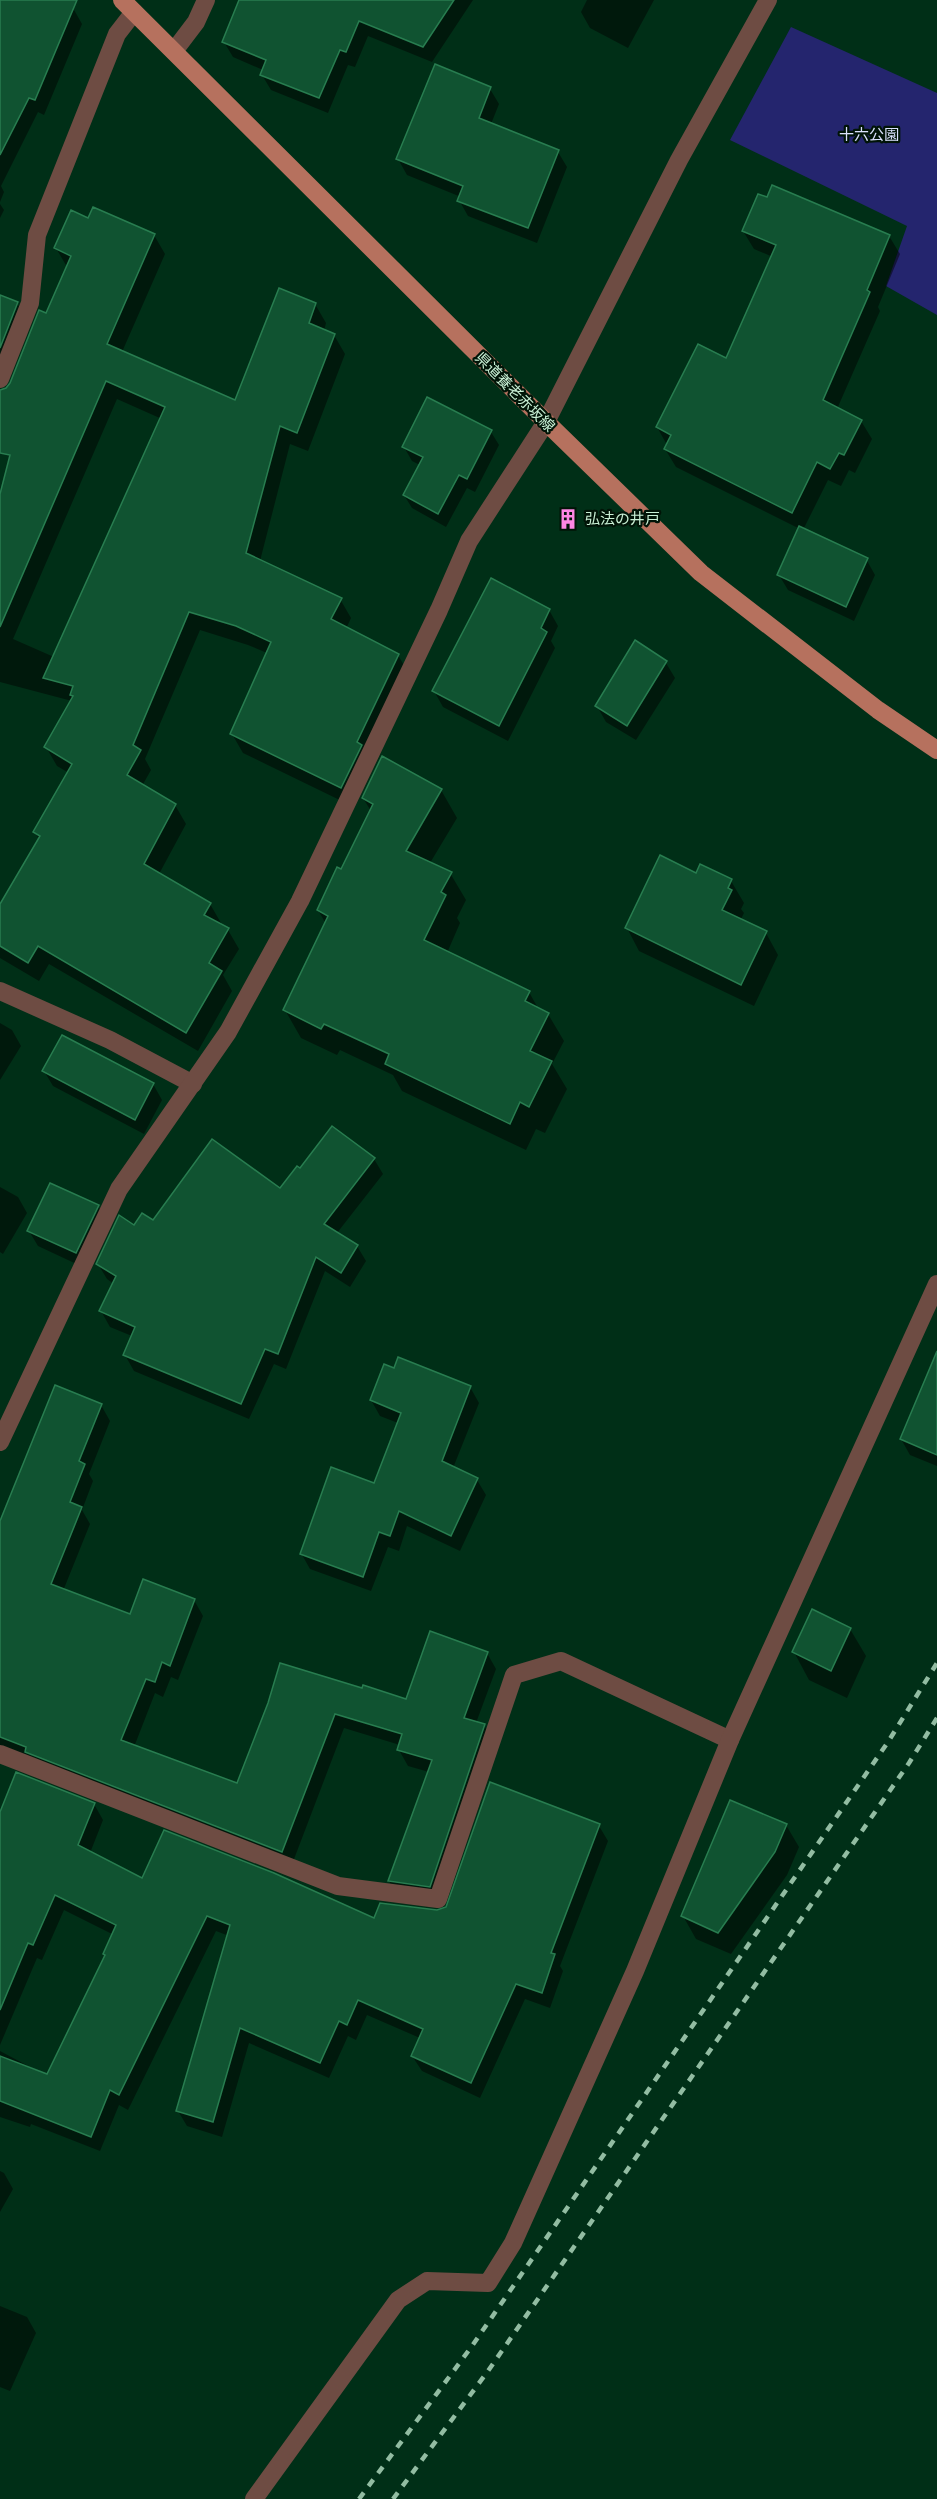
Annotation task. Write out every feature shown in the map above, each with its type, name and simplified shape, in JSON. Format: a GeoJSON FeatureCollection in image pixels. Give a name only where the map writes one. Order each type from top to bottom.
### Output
{"type":"FeatureCollection","features":[{"type":"Feature","properties":{"kind":"main road","name":"県道養老赤坂線"},"geometry":{"type":"LineString","coordinates":[[128,6],[701,573],[878,710],[937,750]]}},
{"type":"Feature","properties":{"kind":"street"},"geometry":{"type":"LineString","coordinates":[[174,51],[196,22],[206,0]]}},
{"type":"Feature","properties":{"kind":"street"},"geometry":{"type":"LineString","coordinates":[[0,1442],[119,1189],[228,1032],[300,902],[470,541],[546,422],[679,160],[768,0]]}},
{"type":"Feature","properties":{"kind":"street"},"geometry":{"type":"LineString","coordinates":[[0,379],[30,303],[37,234],[128,6]]}},
{"type":"Feature","properties":{"kind":"street"},"geometry":{"type":"LineString","coordinates":[[0,991],[110,1040],[193,1084]]}},
{"type":"Feature","properties":{"kind":"street"},"geometry":{"type":"LineString","coordinates":[[254,2499],[398,2300],[427,2282],[488,2283],[513,2243],[635,1971],[730,1740],[937,1284]]}},
{"type":"Feature","properties":{"kind":"street"},"geometry":{"type":"LineString","coordinates":[[0,1754],[338,1886],[438,1899],[514,1675],[561,1661],[730,1740]]}},
{"type":"Feature","properties":{"kind":"green space","name":"十六公園"},"geometry":{"type":"Polygon","coordinates":[[[791,27],[937,93],[937,315],[886,286],[907,226],[730,140],[791,27]]]}},
{"type":"Feature","properties":{"kind":"building"},"geometry":{"type":"Polygon","coordinates":[[[0,0],[77,0],[35,100],[29,98],[0,155],[0,0]]]}},
{"type":"Feature","properties":{"kind":"building"},"geometry":{"type":"Polygon","coordinates":[[[239,0],[454,0],[423,47],[359,21],[346,52],[340,50],[319,98],[260,75],[266,60],[222,42],[239,0]]]}},
{"type":"Feature","properties":{"kind":"building"},"geometry":{"type":"Polygon","coordinates":[[[435,64],[491,87],[479,118],[559,150],[528,228],[457,201],[463,186],[396,159],[435,64]]]}},
{"type":"Feature","properties":{"kind":"building"},"geometry":{"type":"Polygon","coordinates":[[[772,185],[890,235],[867,290],[870,292],[823,400],[862,420],[844,455],[839,453],[830,469],[817,462],[792,513],[664,449],[671,435],[656,427],[698,344],[726,358],[776,245],[742,231],[758,194],[767,197],[772,185]]]}},
{"type":"Feature","properties":{"kind":"building"},"geometry":{"type":"Polygon","coordinates":[[[93,207],[155,234],[107,344],[235,400],[279,288],[316,303],[309,323],[335,334],[297,433],[280,426],[246,553],[342,598],[331,619],[399,654],[357,742],[362,745],[341,788],[230,734],[271,642],[236,626],[189,612],[133,745],[141,750],[127,775],[176,804],[144,864],[211,903],[204,915],[229,928],[209,963],[222,971],[186,1033],[38,946],[28,963],[0,946],[0,904],[40,836],[33,832],[72,764],[44,747],[73,696],[70,695],[73,686],[43,678],[165,407],[106,381],[0,627],[0,494],[10,455],[0,453],[0,390],[6,388],[10,383],[39,310],[46,313],[71,256],[54,248],[71,210],[88,218],[93,207]]]}},
{"type":"Feature","properties":{"kind":"building"},"geometry":{"type":"Polygon","coordinates":[[[0,295],[18,302],[0,348],[0,295]]]}},
{"type":"Feature","properties":{"kind":"building"},"geometry":{"type":"Polygon","coordinates":[[[427,397],[492,430],[467,479],[459,475],[438,514],[403,495],[423,457],[402,447],[427,397]]]}},
{"type":"Feature","properties":{"kind":"building"},"geometry":{"type":"Polygon","coordinates":[[[799,526],[868,558],[846,607],[777,575],[799,526]]]}},
{"type":"Feature","properties":{"kind":"building"},"geometry":{"type":"Polygon","coordinates":[[[491,578],[550,609],[541,628],[547,632],[499,726],[432,691],[491,578]]]}},
{"type":"Feature","properties":{"kind":"building"},"geometry":{"type":"Polygon","coordinates":[[[635,640],[667,661],[627,726],[595,706],[635,640]]]}},
{"type":"Feature","properties":{"kind":"building"},"geometry":{"type":"Polygon","coordinates":[[[382,756],[442,789],[406,851],[452,872],[441,892],[446,895],[424,940],[530,991],[525,1001],[549,1013],[530,1051],[552,1061],[529,1107],[520,1102],[510,1124],[385,1064],[389,1054],[324,1024],[321,1029],[283,1010],[328,916],[317,910],[337,867],[341,869],[373,804],[362,798],[382,756]]]}},
{"type":"Feature","properties":{"kind":"building"},"geometry":{"type":"Polygon","coordinates":[[[660,855],[696,873],[700,864],[732,879],[728,888],[732,890],[722,910],[767,931],[741,985],[625,928],[660,855]]]}},
{"type":"Feature","properties":{"kind":"building"},"geometry":{"type":"Polygon","coordinates":[[[62,1035],[154,1083],[135,1120],[42,1071],[62,1035]]]}},
{"type":"Feature","properties":{"kind":"building"},"geometry":{"type":"Polygon","coordinates":[[[332,1126],[375,1158],[324,1224],[358,1245],[341,1273],[316,1257],[278,1354],[265,1349],[241,1404],[123,1355],[135,1327],[99,1311],[116,1276],[96,1264],[119,1215],[134,1225],[142,1213],[153,1220],[212,1139],[280,1188],[297,1166],[300,1168],[332,1126]]]}},
{"type":"Feature","properties":{"kind":"building"},"geometry":{"type":"Polygon","coordinates":[[[50,1183],[99,1205],[76,1253],[27,1231],[50,1183]]]}},
{"type":"Feature","properties":{"kind":"building"},"geometry":{"type":"Polygon","coordinates":[[[937,1351],[937,1455],[900,1439],[937,1351]]]}},
{"type":"Feature","properties":{"kind":"building"},"geometry":{"type":"Polygon","coordinates":[[[398,1357],[471,1386],[442,1461],[478,1478],[451,1536],[399,1511],[390,1536],[379,1532],[363,1577],[300,1554],[331,1467],[374,1483],[401,1413],[370,1400],[384,1364],[394,1368],[398,1357]]]}},
{"type":"Feature","properties":{"kind":"building"},"geometry":{"type":"Polygon","coordinates":[[[55,1385],[102,1404],[79,1461],[85,1464],[70,1502],[82,1507],[51,1584],[130,1614],[143,1579],[195,1599],[170,1666],[162,1662],[155,1682],[146,1679],[121,1740],[237,1783],[268,1703],[280,1663],[406,1699],[430,1631],[488,1652],[464,1718],[485,1724],[430,1887],[388,1881],[432,1760],[397,1750],[402,1734],[335,1714],[282,1852],[25,1752],[26,1747],[0,1737],[0,1521],[55,1385]]]}},
{"type":"Feature","properties":{"kind":"building"},"geometry":{"type":"Polygon","coordinates":[[[812,1609],[851,1628],[831,1671],[792,1652],[812,1609]]]}},
{"type":"Feature","properties":{"kind":"building"},"geometry":{"type":"Polygon","coordinates":[[[16,1772],[95,1803],[78,1845],[142,1878],[164,1830],[274,1873],[374,1918],[380,1903],[437,1910],[446,1907],[490,1782],[600,1824],[551,1953],[555,1954],[542,1993],[516,1984],[471,2083],[411,2056],[423,2029],[358,2000],[347,2025],[339,2021],[320,2063],[240,2028],[213,2122],[176,2111],[230,1925],[207,1916],[119,2095],[110,2090],[91,2137],[0,2101],[0,2056],[47,2074],[105,1955],[103,1954],[116,1925],[55,1895],[33,1945],[28,1943],[0,2010],[0,1812],[16,1772]]]}},
{"type":"Feature","properties":{"kind":"building"},"geometry":{"type":"Polygon","coordinates":[[[730,1800],[787,1824],[775,1852],[718,1933],[681,1916],[730,1800]]]}},
{"type":"Feature","properties":{"kind":"railway"},"geometry":{"type":"LineString","coordinates":[[359,2499],[472,2346],[888,1742],[937,1663]]}},
{"type":"Feature","properties":{"kind":"railway"},"geometry":{"type":"LineString","coordinates":[[393,2499],[488,2371],[909,1763],[937,1718]]}},
{"type":"Feature","properties":{"kind":"place","name":"弘法の井戸"},"geometry":{"type":"Point","coordinates":[568,519]}}]}
